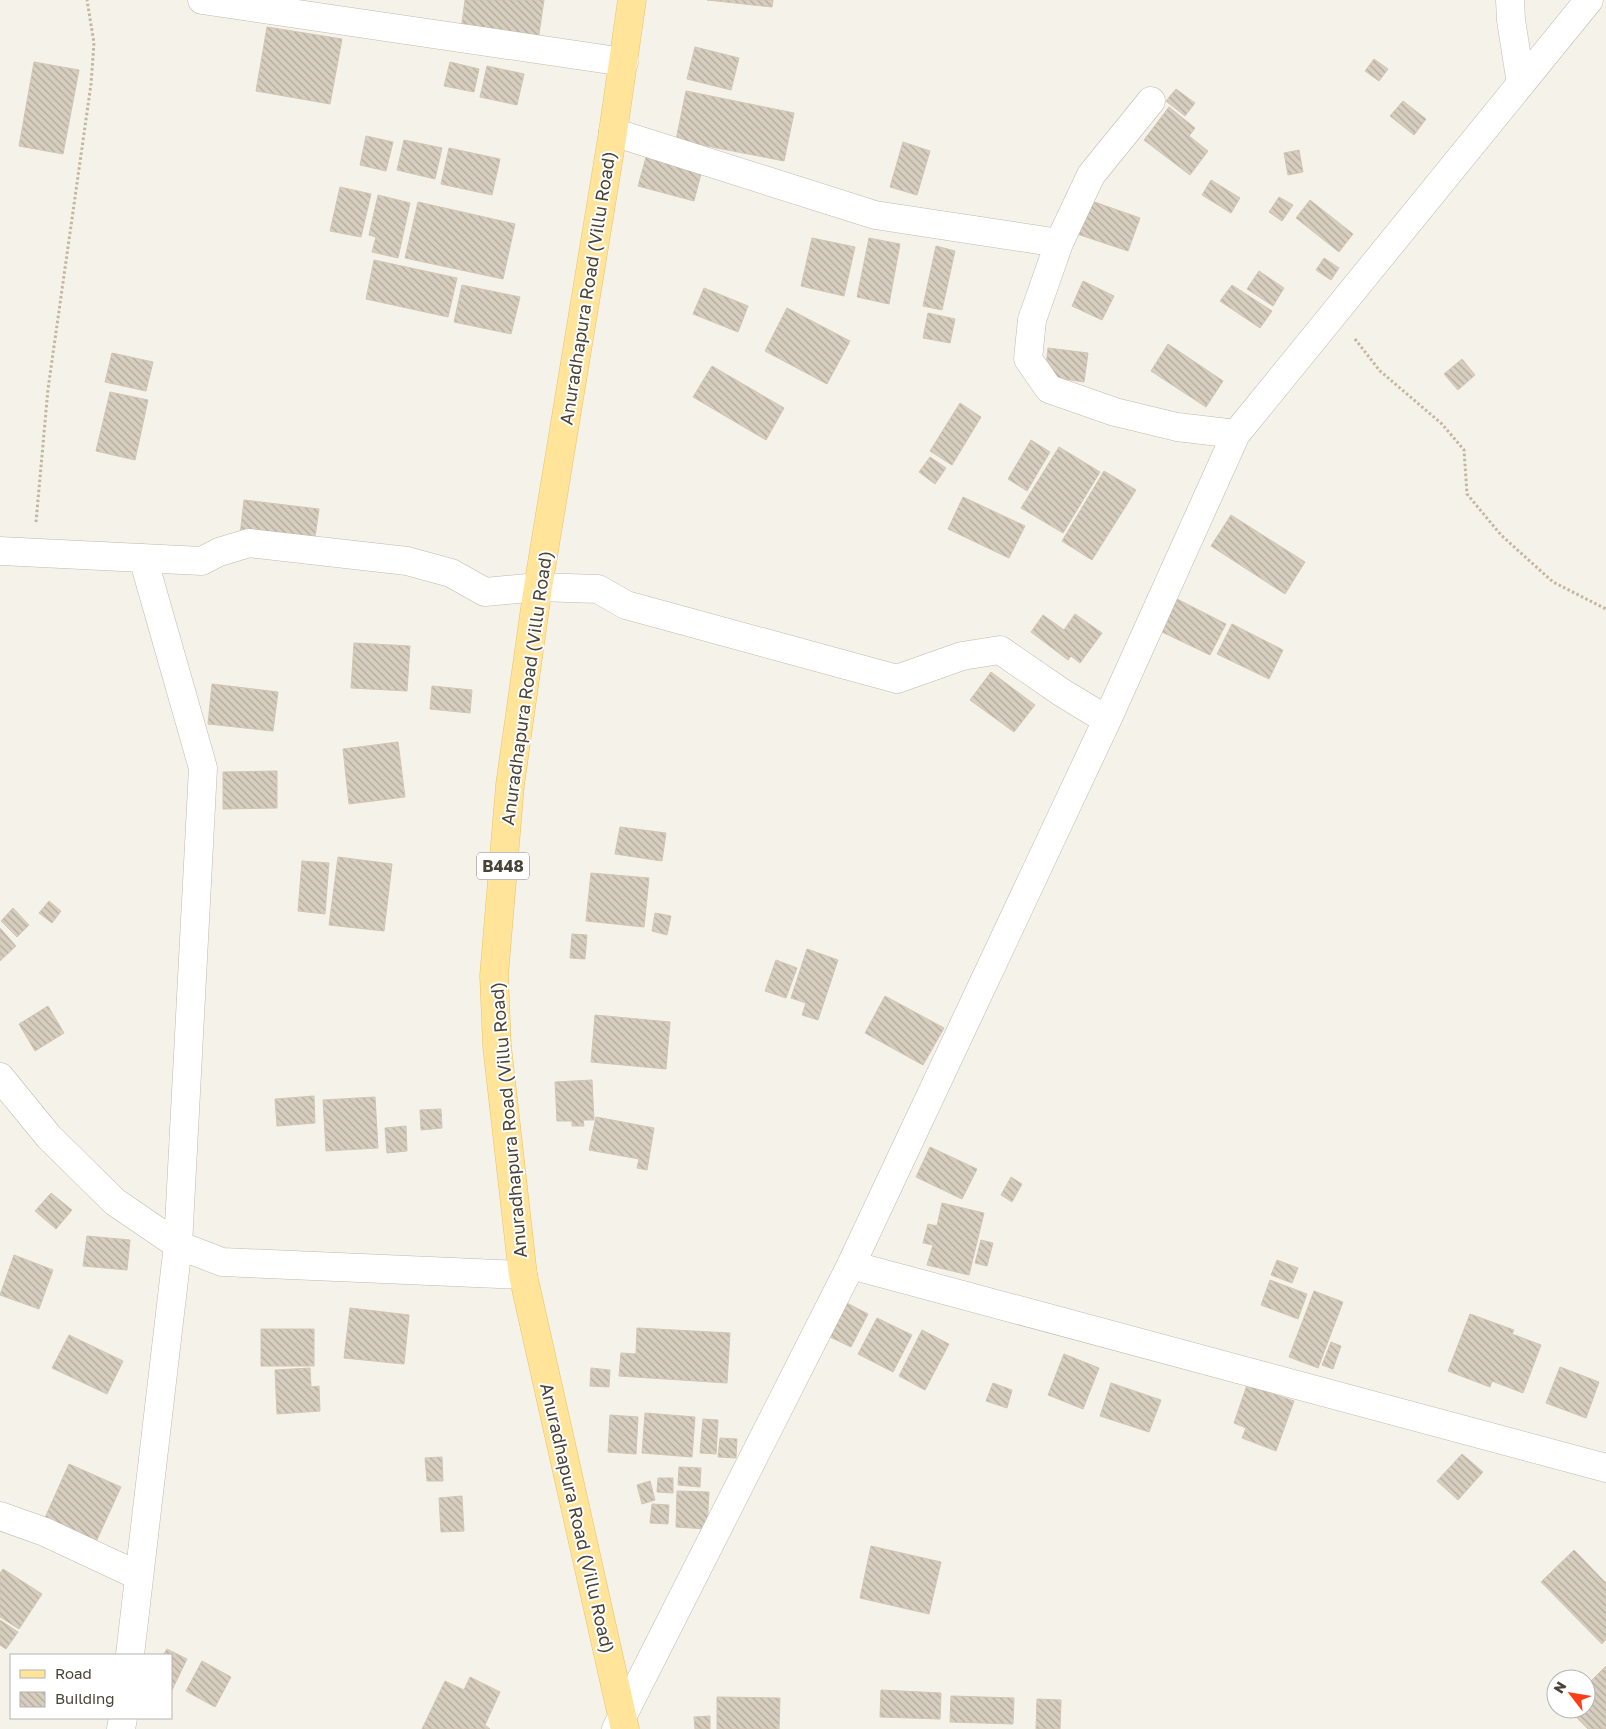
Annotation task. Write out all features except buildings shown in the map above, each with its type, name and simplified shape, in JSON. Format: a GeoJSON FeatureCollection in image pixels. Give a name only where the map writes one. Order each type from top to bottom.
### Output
{"type":"FeatureCollection","features":[{"type":"Feature","properties":{"kind":"main road","name":"Anuradhapura Road (Villu Road)"},"geometry":{"type":"LineString","coordinates":[[621,1724],[523,1275],[497,1046],[494,976],[510,785],[538,587],[613,132],[632,0]]}},
{"type":"Feature","properties":{"kind":"street"},"geometry":{"type":"LineString","coordinates":[[202,0],[624,62]]}},
{"type":"Feature","properties":{"kind":"street"},"geometry":{"type":"LineString","coordinates":[[1510,0],[1511,20],[1521,84]]}},
{"type":"Feature","properties":{"kind":"street"},"geometry":{"type":"LineString","coordinates":[[621,1724],[852,1265],[1107,720],[1236,434],[1589,0]]}},
{"type":"Feature","properties":{"kind":"street"},"geometry":{"type":"LineString","coordinates":[[1151,101],[1091,175],[1058,243],[1032,320],[1028,359],[1049,390],[1115,412],[1176,427],[1236,434]]}},
{"type":"Feature","properties":{"kind":"street"},"geometry":{"type":"LineString","coordinates":[[613,132],[875,215],[1058,243]]}},
{"type":"Feature","properties":{"kind":"street"},"geometry":{"type":"LineString","coordinates":[[0,551],[202,561],[219,552],[249,543],[407,561],[451,573],[486,592],[538,587],[598,589],[626,605],[897,679],[962,656],[1000,650],[1061,692],[1107,720]]}},
{"type":"Feature","properties":{"kind":"street"},"geometry":{"type":"LineString","coordinates":[[130,1654],[178,1245],[203,768],[143,558]]}},
{"type":"Feature","properties":{"kind":"street"},"geometry":{"type":"LineString","coordinates":[[0,1077],[49,1137],[115,1202],[178,1245],[222,1262],[523,1275]]}},
{"type":"Feature","properties":{"kind":"street"},"geometry":{"type":"LineString","coordinates":[[852,1265],[1606,1468]]}},
{"type":"Feature","properties":{"kind":"street"},"geometry":{"type":"LineString","coordinates":[[0,1516],[45,1532],[140,1576]]}},
{"type":"Feature","properties":{"kind":"path"},"geometry":{"type":"LineString","coordinates":[[34,553],[48,389],[91,84],[94,43],[87,0]]}},
{"type":"Feature","properties":{"kind":"path"},"geometry":{"type":"LineString","coordinates":[[1352,291],[1355,340],[1380,371],[1442,424],[1464,450],[1467,494],[1501,536],[1553,582],[1606,609]]}}]}
